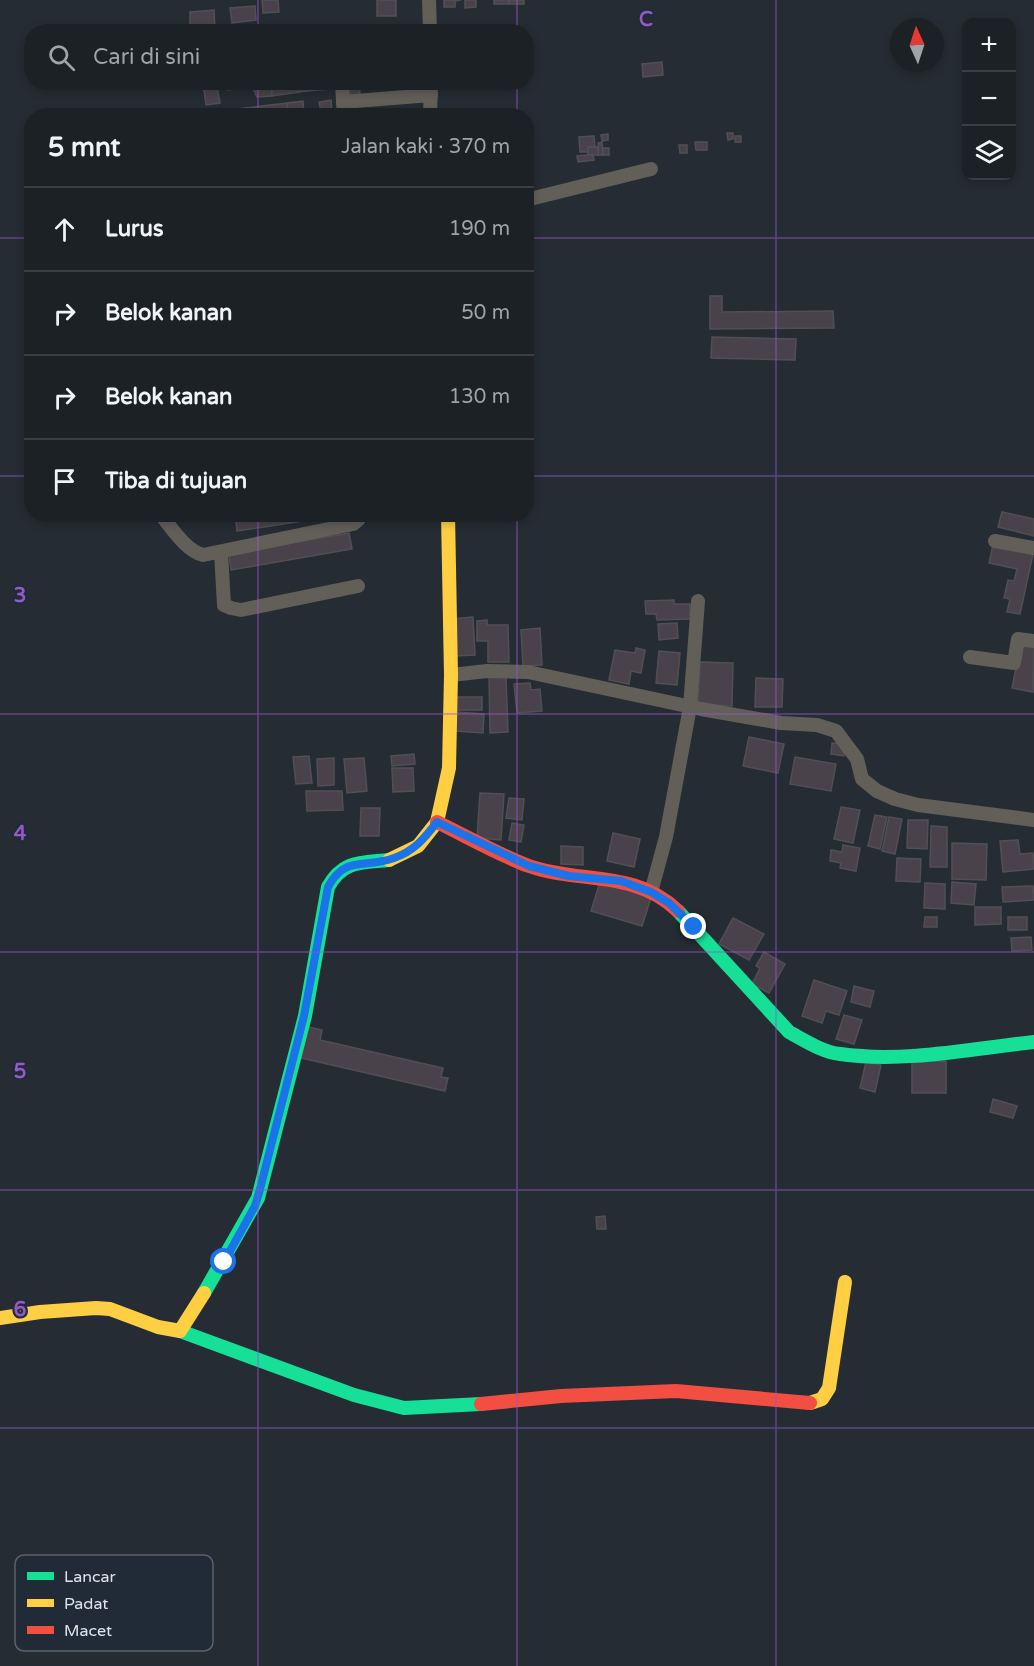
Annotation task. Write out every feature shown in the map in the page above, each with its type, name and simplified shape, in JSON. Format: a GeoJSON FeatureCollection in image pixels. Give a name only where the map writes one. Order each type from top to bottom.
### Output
{"type":"FeatureCollection","features":[{"type":"Feature","properties":{"kind":"street"},"geometry":{"type":"LineString","coordinates":[[429,0],[430,24]]}},
{"type":"Feature","properties":{"kind":"street"},"geometry":{"type":"LineString","coordinates":[[343,90],[344,108]]}},
{"type":"Feature","properties":{"kind":"street"},"geometry":{"type":"LineString","coordinates":[[348,108],[427,90]]}},
{"type":"Feature","properties":{"kind":"street"},"geometry":{"type":"LineString","coordinates":[[430,108],[431,90]]}},
{"type":"Feature","properties":{"kind":"street"},"geometry":{"type":"LineString","coordinates":[[534,198],[651,169]]}},
{"type":"Feature","properties":{"kind":"street"},"geometry":{"type":"LineString","coordinates":[[167,522],[194,553],[203,555],[355,522]]}},
{"type":"Feature","properties":{"kind":"street"},"geometry":{"type":"LineString","coordinates":[[180,1331],[224,1262],[258,1198],[304,1016],[328,887],[333,878],[348,865],[390,860],[418,846],[437,822],[449,768],[451,675],[448,522]]}},
{"type":"Feature","properties":{"kind":"street"},"geometry":{"type":"LineString","coordinates":[[994,541],[1034,548]]}},
{"type":"Feature","properties":{"kind":"street"},"geometry":{"type":"LineString","coordinates":[[221,552],[222,596],[224,605],[231,608],[241,610],[358,586]]}},
{"type":"Feature","properties":{"kind":"street"},"geometry":{"type":"LineString","coordinates":[[651,892],[666,837],[690,707],[698,601]]}},
{"type":"Feature","properties":{"kind":"street"},"geometry":{"type":"LineString","coordinates":[[970,657],[1014,663],[1017,639],[1034,641]]}},
{"type":"Feature","properties":{"kind":"street"},"geometry":{"type":"LineString","coordinates":[[451,675],[487,671],[528,672],[690,707],[781,723],[817,724],[836,731],[857,759],[862,778],[877,791],[895,799],[918,806],[1034,820]]}},
{"type":"Feature","properties":{"kind":"street"},"geometry":{"type":"LineString","coordinates":[[437,822],[529,866],[569,876],[621,881],[651,892],[669,903],[694,927],[789,1032],[809,1043],[838,1054],[903,1057],[1034,1042]]}},
{"type":"Feature","properties":{"kind":"street"},"geometry":{"type":"LineString","coordinates":[[0,1318],[40,1312],[110,1309],[158,1327],[180,1331],[354,1395],[404,1408],[450,1407],[561,1396],[676,1391],[818,1402],[830,1388],[845,1282]]}},
{"type":"Feature","properties":{"kind":"building"},"geometry":{"type":"Polygon","coordinates":[[[262,0],[278,0],[279,12],[263,13],[262,0]]]}},
{"type":"Feature","properties":{"kind":"building"},"geometry":{"type":"Polygon","coordinates":[[[377,0],[396,0],[396,16],[377,16],[377,0]]]}},
{"type":"Feature","properties":{"kind":"building"},"geometry":{"type":"Polygon","coordinates":[[[444,0],[461,0],[455,1],[455,7],[444,7],[444,0]]]}},
{"type":"Feature","properties":{"kind":"building"},"geometry":{"type":"Polygon","coordinates":[[[465,0],[476,0],[476,7],[465,8],[465,0]]]}},
{"type":"Feature","properties":{"kind":"building"},"geometry":{"type":"Polygon","coordinates":[[[494,0],[509,0],[509,4],[494,4],[494,0]]]}},
{"type":"Feature","properties":{"kind":"building"},"geometry":{"type":"Polygon","coordinates":[[[509,0],[524,0],[524,4],[509,4],[509,0]]]}},
{"type":"Feature","properties":{"kind":"building"},"geometry":{"type":"Polygon","coordinates":[[[255,6],[256,20],[232,23],[230,8],[255,6]]]}},
{"type":"Feature","properties":{"kind":"building"},"geometry":{"type":"Polygon","coordinates":[[[214,10],[215,24],[190,24],[190,12],[214,10]]]}},
{"type":"Feature","properties":{"kind":"building"},"geometry":{"type":"Polygon","coordinates":[[[662,62],[663,75],[643,77],[642,64],[662,62]]]}},
{"type":"Feature","properties":{"kind":"building"},"geometry":{"type":"Polygon","coordinates":[[[204,90],[218,90],[220,103],[206,105],[204,90]]]}},
{"type":"Feature","properties":{"kind":"building"},"geometry":{"type":"Polygon","coordinates":[[[254,90],[272,90],[272,96],[257,97],[254,90]]]}},
{"type":"Feature","properties":{"kind":"building"},"geometry":{"type":"Polygon","coordinates":[[[272,90],[299,90],[299,92],[272,96],[272,90]]]}},
{"type":"Feature","properties":{"kind":"building"},"geometry":{"type":"Polygon","coordinates":[[[347,90],[360,90],[360,94],[347,95],[347,90]]]}},
{"type":"Feature","properties":{"kind":"building"},"geometry":{"type":"Polygon","coordinates":[[[331,100],[332,108],[320,108],[319,102],[331,100]]]}},
{"type":"Feature","properties":{"kind":"building"},"geometry":{"type":"Polygon","coordinates":[[[303,101],[304,108],[287,108],[287,103],[303,101]]]}},
{"type":"Feature","properties":{"kind":"building"},"geometry":{"type":"Polygon","coordinates":[[[287,103],[287,108],[262,108],[262,106],[287,103]]]}},
{"type":"Feature","properties":{"kind":"building"},"geometry":{"type":"Polygon","coordinates":[[[727,133],[733,133],[733,139],[728,140],[727,133]]]}},
{"type":"Feature","properties":{"kind":"building"},"geometry":{"type":"Polygon","coordinates":[[[608,134],[608,140],[602,141],[601,135],[608,134]]]}},
{"type":"Feature","properties":{"kind":"building"},"geometry":{"type":"Polygon","coordinates":[[[594,136],[595,147],[588,147],[588,152],[580,152],[579,137],[594,136]]]}},
{"type":"Feature","properties":{"kind":"building"},"geometry":{"type":"Polygon","coordinates":[[[735,136],[741,136],[741,142],[735,142],[735,136]]]}},
{"type":"Feature","properties":{"kind":"building"},"geometry":{"type":"Polygon","coordinates":[[[602,142],[603,155],[598,155],[598,143],[602,142]]]}},
{"type":"Feature","properties":{"kind":"building"},"geometry":{"type":"Polygon","coordinates":[[[695,142],[707,142],[707,150],[696,150],[695,142]]]}},
{"type":"Feature","properties":{"kind":"building"},"geometry":{"type":"Polygon","coordinates":[[[679,145],[687,145],[687,153],[680,153],[679,145]]]}},
{"type":"Feature","properties":{"kind":"building"},"geometry":{"type":"Polygon","coordinates":[[[588,147],[598,147],[598,155],[588,155],[588,147]]]}},
{"type":"Feature","properties":{"kind":"building"},"geometry":{"type":"Polygon","coordinates":[[[603,148],[609,148],[609,155],[603,155],[603,148]]]}},
{"type":"Feature","properties":{"kind":"building"},"geometry":{"type":"Polygon","coordinates":[[[593,155],[594,160],[578,162],[577,156],[593,155]]]}},
{"type":"Feature","properties":{"kind":"building"},"geometry":{"type":"Polygon","coordinates":[[[710,296],[722,296],[722,312],[833,311],[834,328],[710,329],[710,296]]]}},
{"type":"Feature","properties":{"kind":"building"},"geometry":{"type":"Polygon","coordinates":[[[712,337],[796,339],[795,360],[711,358],[712,337]]]}},
{"type":"Feature","properties":{"kind":"building"},"geometry":{"type":"Polygon","coordinates":[[[1002,512],[1034,519],[1034,536],[998,527],[1002,512]]]}},
{"type":"Feature","properties":{"kind":"building"},"geometry":{"type":"Polygon","coordinates":[[[236,522],[297,522],[237,531],[236,522]]]}},
{"type":"Feature","properties":{"kind":"building"},"geometry":{"type":"Polygon","coordinates":[[[349,533],[352,549],[231,570],[229,554],[349,533]]]}},
{"type":"Feature","properties":{"kind":"building"},"geometry":{"type":"Polygon","coordinates":[[[993,545],[1033,554],[1020,614],[1007,612],[1010,599],[1004,598],[1008,580],[1014,581],[1017,569],[989,563],[993,545]]]}},
{"type":"Feature","properties":{"kind":"building"},"geometry":{"type":"Polygon","coordinates":[[[674,600],[674,604],[690,604],[690,619],[657,620],[656,614],[646,614],[645,601],[674,600]]]}},
{"type":"Feature","properties":{"kind":"building"},"geometry":{"type":"Polygon","coordinates":[[[473,617],[475,655],[454,656],[452,619],[473,617]]]}},
{"type":"Feature","properties":{"kind":"building"},"geometry":{"type":"Polygon","coordinates":[[[487,620],[487,625],[508,625],[509,662],[488,662],[488,641],[477,641],[477,621],[487,620]]]}},
{"type":"Feature","properties":{"kind":"building"},"geometry":{"type":"Polygon","coordinates":[[[677,623],[678,638],[659,640],[658,624],[677,623]]]}},
{"type":"Feature","properties":{"kind":"building"},"geometry":{"type":"Polygon","coordinates":[[[540,628],[542,665],[523,666],[521,630],[540,628]]]}},
{"type":"Feature","properties":{"kind":"building"},"geometry":{"type":"Polygon","coordinates":[[[1021,643],[1034,646],[1033,692],[1012,688],[1021,643]]]}},
{"type":"Feature","properties":{"kind":"building"},"geometry":{"type":"Polygon","coordinates":[[[636,648],[645,650],[641,673],[631,671],[629,684],[609,680],[615,650],[635,653],[636,648]]]}},
{"type":"Feature","properties":{"kind":"building"},"geometry":{"type":"Polygon","coordinates":[[[659,651],[680,653],[677,685],[656,683],[659,651]]]}},
{"type":"Feature","properties":{"kind":"building"},"geometry":{"type":"Polygon","coordinates":[[[700,662],[733,663],[732,706],[698,705],[700,662]]]}},
{"type":"Feature","properties":{"kind":"building"},"geometry":{"type":"Polygon","coordinates":[[[489,676],[506,676],[508,732],[490,733],[489,676]]]}},
{"type":"Feature","properties":{"kind":"building"},"geometry":{"type":"Polygon","coordinates":[[[756,678],[783,679],[782,707],[755,707],[756,678]]]}},
{"type":"Feature","properties":{"kind":"building"},"geometry":{"type":"Polygon","coordinates":[[[530,683],[531,690],[540,689],[542,711],[517,713],[514,684],[530,683]]]}},
{"type":"Feature","properties":{"kind":"building"},"geometry":{"type":"Polygon","coordinates":[[[456,697],[482,697],[482,710],[456,710],[456,697]]]}},
{"type":"Feature","properties":{"kind":"building"},"geometry":{"type":"Polygon","coordinates":[[[457,712],[484,714],[483,733],[456,731],[457,712]]]}},
{"type":"Feature","properties":{"kind":"building"},"geometry":{"type":"Polygon","coordinates":[[[749,737],[784,744],[778,773],[743,766],[749,737]]]}},
{"type":"Feature","properties":{"kind":"building"},"geometry":{"type":"Polygon","coordinates":[[[832,743],[845,744],[844,756],[831,754],[832,743]]]}},
{"type":"Feature","properties":{"kind":"building"},"geometry":{"type":"Polygon","coordinates":[[[414,754],[415,764],[392,766],[391,756],[414,754]]]}},
{"type":"Feature","properties":{"kind":"building"},"geometry":{"type":"Polygon","coordinates":[[[309,756],[312,783],[296,784],[293,757],[309,756]]]}},
{"type":"Feature","properties":{"kind":"building"},"geometry":{"type":"Polygon","coordinates":[[[795,757],[836,764],[831,791],[790,784],[795,757]]]}},
{"type":"Feature","properties":{"kind":"building"},"geometry":{"type":"Polygon","coordinates":[[[334,758],[334,785],[318,786],[317,759],[334,758]]]}},
{"type":"Feature","properties":{"kind":"building"},"geometry":{"type":"Polygon","coordinates":[[[364,758],[367,791],[347,793],[344,759],[364,758]]]}},
{"type":"Feature","properties":{"kind":"building"},"geometry":{"type":"Polygon","coordinates":[[[392,768],[413,768],[414,791],[393,792],[392,768]]]}},
{"type":"Feature","properties":{"kind":"building"},"geometry":{"type":"Polygon","coordinates":[[[306,791],[342,791],[343,810],[307,811],[306,791]]]}},
{"type":"Feature","properties":{"kind":"building"},"geometry":{"type":"Polygon","coordinates":[[[480,793],[504,794],[501,840],[477,838],[480,793]]]}},
{"type":"Feature","properties":{"kind":"building"},"geometry":{"type":"Polygon","coordinates":[[[509,798],[524,799],[522,820],[506,818],[509,798]]]}},
{"type":"Feature","properties":{"kind":"building"},"geometry":{"type":"Polygon","coordinates":[[[841,807],[860,810],[853,843],[834,839],[841,807]]]}},
{"type":"Feature","properties":{"kind":"building"},"geometry":{"type":"Polygon","coordinates":[[[361,808],[380,808],[379,836],[360,836],[361,808]]]}},
{"type":"Feature","properties":{"kind":"building"},"geometry":{"type":"Polygon","coordinates":[[[875,815],[887,817],[880,849],[868,846],[875,815]]]}},
{"type":"Feature","properties":{"kind":"building"},"geometry":{"type":"Polygon","coordinates":[[[889,817],[902,819],[895,854],[882,851],[889,817]]]}},
{"type":"Feature","properties":{"kind":"building"},"geometry":{"type":"Polygon","coordinates":[[[908,820],[928,820],[927,849],[907,848],[908,820]]]}},
{"type":"Feature","properties":{"kind":"building"},"geometry":{"type":"Polygon","coordinates":[[[512,823],[524,825],[521,842],[509,840],[512,823]]]}},
{"type":"Feature","properties":{"kind":"building"},"geometry":{"type":"Polygon","coordinates":[[[931,826],[947,827],[947,867],[930,867],[931,826]]]}},
{"type":"Feature","properties":{"kind":"building"},"geometry":{"type":"Polygon","coordinates":[[[613,833],[640,839],[634,867],[607,861],[613,833]]]}},
{"type":"Feature","properties":{"kind":"building"},"geometry":{"type":"Polygon","coordinates":[[[1018,840],[1020,854],[1033,853],[1034,869],[1003,872],[1000,841],[1018,840]]]}},
{"type":"Feature","properties":{"kind":"building"},"geometry":{"type":"Polygon","coordinates":[[[952,843],[987,844],[986,880],[952,879],[952,843]]]}},
{"type":"Feature","properties":{"kind":"building"},"geometry":{"type":"Polygon","coordinates":[[[843,845],[860,848],[856,871],[840,868],[841,863],[830,861],[831,850],[842,852],[843,845]]]}},
{"type":"Feature","properties":{"kind":"building"},"geometry":{"type":"Polygon","coordinates":[[[561,846],[583,847],[583,865],[561,864],[561,846]]]}},
{"type":"Feature","properties":{"kind":"building"},"geometry":{"type":"Polygon","coordinates":[[[897,858],[921,859],[920,882],[896,881],[897,858]]]}},
{"type":"Feature","properties":{"kind":"building"},"geometry":{"type":"Polygon","coordinates":[[[600,882],[651,898],[642,926],[591,911],[600,882]]]}},
{"type":"Feature","properties":{"kind":"building"},"geometry":{"type":"Polygon","coordinates":[[[952,882],[976,884],[974,905],[951,903],[952,882]]]}},
{"type":"Feature","properties":{"kind":"building"},"geometry":{"type":"Polygon","coordinates":[[[925,883],[945,884],[945,909],[924,908],[925,883]]]}},
{"type":"Feature","properties":{"kind":"building"},"geometry":{"type":"Polygon","coordinates":[[[1033,886],[1034,900],[1003,902],[1002,887],[1033,886]]]}},
{"type":"Feature","properties":{"kind":"building"},"geometry":{"type":"Polygon","coordinates":[[[975,907],[1001,907],[1001,924],[975,925],[975,907]]]}},
{"type":"Feature","properties":{"kind":"building"},"geometry":{"type":"Polygon","coordinates":[[[925,917],[937,917],[937,927],[924,927],[925,917]]]}},
{"type":"Feature","properties":{"kind":"building"},"geometry":{"type":"Polygon","coordinates":[[[1008,917],[1027,917],[1027,930],[1008,930],[1008,917]]]}},
{"type":"Feature","properties":{"kind":"building"},"geometry":{"type":"Polygon","coordinates":[[[733,918],[764,934],[749,960],[719,944],[733,918]]]}},
{"type":"Feature","properties":{"kind":"building"},"geometry":{"type":"Polygon","coordinates":[[[1031,937],[1032,950],[1012,951],[1011,938],[1031,937]]]}},
{"type":"Feature","properties":{"kind":"building"},"geometry":{"type":"Polygon","coordinates":[[[764,952],[785,964],[769,993],[752,984],[760,968],[756,966],[764,952]]]}},
{"type":"Feature","properties":{"kind":"building"},"geometry":{"type":"Polygon","coordinates":[[[814,980],[847,991],[839,1015],[826,1011],[822,1023],[802,1016],[814,980]]]}},
{"type":"Feature","properties":{"kind":"building"},"geometry":{"type":"Polygon","coordinates":[[[854,986],[874,991],[870,1007],[851,1002],[854,986]]]}},
{"type":"Feature","properties":{"kind":"building"},"geometry":{"type":"Polygon","coordinates":[[[844,1015],[862,1020],[854,1044],[836,1039],[844,1015]]]}},
{"type":"Feature","properties":{"kind":"building"},"geometry":{"type":"Polygon","coordinates":[[[308,1027],[322,1030],[320,1040],[443,1068],[441,1077],[448,1078],[445,1091],[301,1058],[308,1027]]]}},
{"type":"Feature","properties":{"kind":"building"},"geometry":{"type":"Polygon","coordinates":[[[946,1061],[946,1093],[912,1093],[912,1062],[946,1061]]]}},
{"type":"Feature","properties":{"kind":"building"},"geometry":{"type":"Polygon","coordinates":[[[866,1062],[881,1065],[875,1092],[860,1088],[866,1062]]]}},
{"type":"Feature","properties":{"kind":"building"},"geometry":{"type":"Polygon","coordinates":[[[993,1099],[1017,1106],[1013,1118],[990,1112],[993,1099]]]}},
{"type":"Feature","properties":{"kind":"building"},"geometry":{"type":"Polygon","coordinates":[[[605,1216],[606,1229],[597,1229],[596,1217],[605,1216]]]}},
{"type":"Feature","properties":{"kind":"traffic: fast"},"geometry":{"type":"LineString","coordinates":[[204,1293],[258,1198],[305,1016],[328,887],[334,878],[347,867],[354,864],[389,860]]}},
{"type":"Feature","properties":{"kind":"traffic: fast"},"geometry":{"type":"LineString","coordinates":[[678,911],[789,1032],[827,1051],[864,1056],[913,1056],[1034,1042]]}},
{"type":"Feature","properties":{"kind":"traffic: fast"},"geometry":{"type":"LineString","coordinates":[[180,1331],[354,1395],[404,1408],[481,1404]]}},
{"type":"Feature","properties":{"kind":"traffic: slow"},"geometry":{"type":"LineString","coordinates":[[389,860],[418,846],[437,822],[449,768],[451,675],[448,522]]}},
{"type":"Feature","properties":{"kind":"traffic: slow"},"geometry":{"type":"LineString","coordinates":[[810,1403],[822,1399],[829,1388],[845,1282]]}},
{"type":"Feature","properties":{"kind":"traffic: slow"},"geometry":{"type":"LineString","coordinates":[[0,1318],[40,1312],[110,1309],[158,1327],[180,1331],[204,1293]]}},
{"type":"Feature","properties":{"kind":"traffic: jam"},"geometry":{"type":"LineString","coordinates":[[437,822],[529,866],[568,875],[625,883],[661,898],[678,911]]}},
{"type":"Feature","properties":{"kind":"traffic: jam"},"geometry":{"type":"LineString","coordinates":[[481,1404],[561,1396],[676,1391],[810,1403]]}},
{"type":"Feature","properties":{"kind":"route"},"geometry":{"type":"LineString","coordinates":[[224,1262],[258,1198],[304,1016],[328,887],[333,878],[348,865],[375,863],[395,858],[418,846],[437,822],[529,866],[569,876],[621,881],[651,892],[669,903],[694,927]]}}]}
